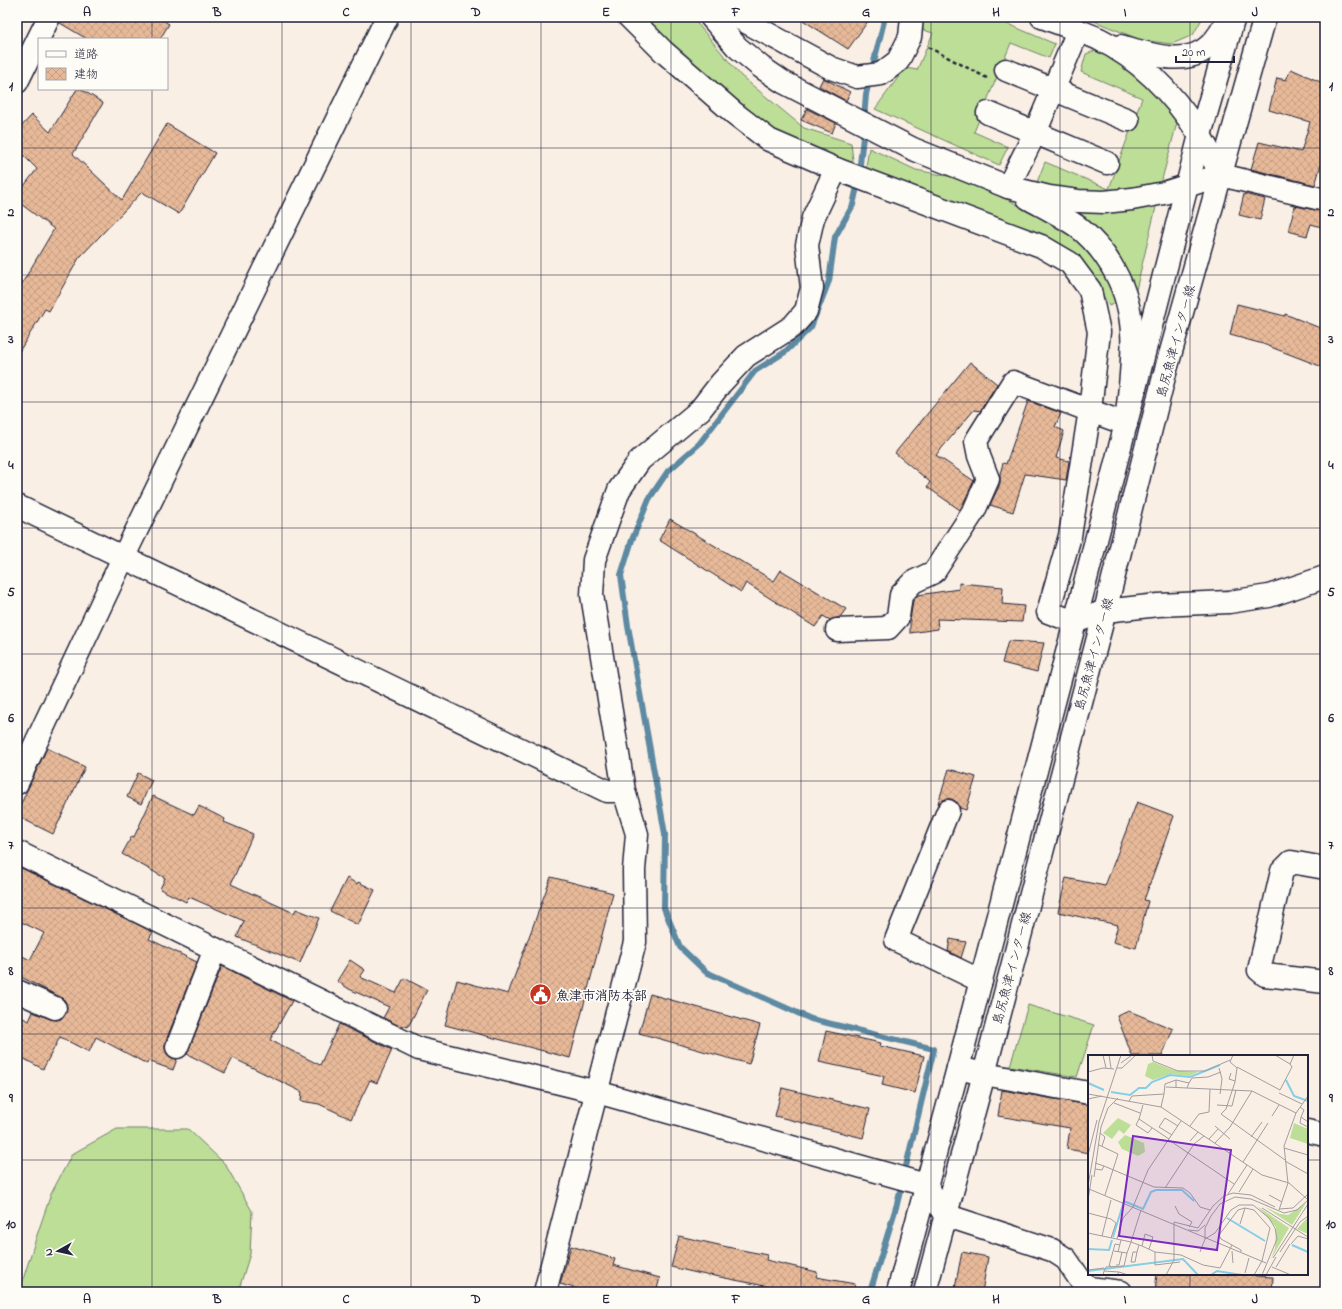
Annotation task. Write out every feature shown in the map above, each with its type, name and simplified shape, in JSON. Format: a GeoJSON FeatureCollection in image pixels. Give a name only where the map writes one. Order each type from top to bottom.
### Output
{"type":"FeatureCollection","features":[{"type":"Feature","properties":{"kind":"main road"},"geometry":{"type":"LineString","coordinates":[[39,38],[49,17]]}},
{"type":"Feature","properties":{"kind":"main road"},"geometry":{"type":"LineString","coordinates":[[17,783],[123,558],[387,17]]}},
{"type":"Feature","properties":{"kind":"main road"},"geometry":{"type":"LineString","coordinates":[[629,17],[664,52],[734,114],[769,140],[836,169],[1041,246],[1070,263],[1090,290],[1099,332],[1090,410],[1070,536],[1048,612],[1075,622],[1105,611],[1158,605],[1229,602],[1269,596],[1325,578]]}},
{"type":"Feature","properties":{"kind":"main road"},"geometry":{"type":"LineString","coordinates":[[711,17],[737,46],[761,67],[783,82],[913,149],[1008,187],[1078,227],[1095,243],[1110,262],[1121,283],[1129,304],[1133,329],[1133,354],[1126,424],[1013,382],[976,441],[979,456],[988,479],[974,511],[934,572],[912,582],[901,595],[898,617],[888,628],[837,630]]}},
{"type":"Feature","properties":{"kind":"main road"},"geometry":{"type":"LineString","coordinates":[[737,17],[831,68],[857,77],[881,74],[898,61],[911,27]]}},
{"type":"Feature","properties":{"kind":"main road"},"geometry":{"type":"LineString","coordinates":[[1042,17],[1099,39],[1155,55],[1175,58],[1196,55],[1210,46],[1222,30],[1229,17]]}},
{"type":"Feature","properties":{"kind":"main road","name":"島尻魚津インター線"},"geometry":{"type":"LineString","coordinates":[[898,1292],[1075,622],[1200,135],[1234,17]]}},
{"type":"Feature","properties":{"kind":"main road","name":"島尻魚津インター線"},"geometry":{"type":"LineString","coordinates":[[925,1292],[984,1074],[1105,611],[1165,374],[1264,17]]}},
{"type":"Feature","properties":{"kind":"main road"},"geometry":{"type":"LineString","coordinates":[[1008,187],[1035,133],[1078,31]]}},
{"type":"Feature","properties":{"kind":"main road"},"geometry":{"type":"LineString","coordinates":[[17,82],[38,39]]}},
{"type":"Feature","properties":{"kind":"main road"},"geometry":{"type":"LineString","coordinates":[[1099,39],[1150,73],[1170,94],[1200,135],[1221,175]]}},
{"type":"Feature","properties":{"kind":"main road"},"geometry":{"type":"LineString","coordinates":[[997,74],[1054,90],[1128,120]]}},
{"type":"Feature","properties":{"kind":"main road"},"geometry":{"type":"LineString","coordinates":[[988,113],[1107,163]]}},
{"type":"Feature","properties":{"kind":"main road"},"geometry":{"type":"LineString","coordinates":[[545,1292],[635,942],[634,870],[637,834],[624,792],[592,595],[594,560],[619,490],[640,460],[700,410],[746,356],[793,326],[806,311],[812,288],[807,245],[813,218],[836,169]]}},
{"type":"Feature","properties":{"kind":"main road"},"geometry":{"type":"LineString","coordinates":[[1008,187],[1049,197],[1078,201],[1104,202],[1132,199],[1187,186],[1221,175],[1325,200]]}},
{"type":"Feature","properties":{"kind":"main road"},"geometry":{"type":"LineString","coordinates":[[17,506],[607,791],[624,792]]}},
{"type":"Feature","properties":{"kind":"main road"},"geometry":{"type":"LineString","coordinates":[[948,811],[896,940],[981,981]]}},
{"type":"Feature","properties":{"kind":"main road"},"geometry":{"type":"LineString","coordinates":[[17,852],[419,1049],[597,1092],[926,1185],[945,1215],[1052,1250],[1066,1259],[1078,1278],[1089,1288],[1121,1292]]}},
{"type":"Feature","properties":{"kind":"main road"},"geometry":{"type":"LineString","coordinates":[[1325,868],[1291,862],[1282,871],[1259,970],[1265,975],[1325,982]]}},
{"type":"Feature","properties":{"kind":"main road"},"geometry":{"type":"LineString","coordinates":[[177,1047],[215,949]]}},
{"type":"Feature","properties":{"kind":"main road"},"geometry":{"type":"LineString","coordinates":[[17,991],[55,1008]]}},
{"type":"Feature","properties":{"kind":"main road"},"geometry":{"type":"LineString","coordinates":[[958,1068],[1088,1093]]}},
{"type":"Feature","properties":{"kind":"main road"},"geometry":{"type":"LineString","coordinates":[[1308,1131],[1325,1134]]}},
{"type":"Feature","properties":{"kind":"path"},"geometry":{"type":"LineString","coordinates":[[911,27],[997,74]]}},
{"type":"Feature","properties":{"kind":"green space"},"geometry":{"type":"Polygon","coordinates":[[[641,17],[692,17],[741,76],[804,128],[851,143],[854,169],[761,124],[641,17]]]}},
{"type":"Feature","properties":{"kind":"green space"},"geometry":{"type":"Polygon","coordinates":[[[922,17],[991,17],[1055,44],[1049,58],[1011,43],[974,132],[1008,147],[999,165],[875,109],[905,68],[917,70],[933,33],[923,30],[922,17]]]}},
{"type":"Feature","properties":{"kind":"green space"},"geometry":{"type":"Polygon","coordinates":[[[1084,17],[1203,17],[1193,35],[1172,44],[1141,40],[1084,17]]]}},
{"type":"Feature","properties":{"kind":"green space"},"geometry":{"type":"Polygon","coordinates":[[[1094,51],[1112,57],[1135,71],[1178,119],[1160,187],[1125,194],[1062,191],[1037,182],[1045,162],[1109,189],[1142,98],[1081,72],[1086,54],[1094,51]]]}},
{"type":"Feature","properties":{"kind":"green space"},"geometry":{"type":"Polygon","coordinates":[[[869,148],[916,170],[963,179],[1011,201],[1080,242],[1101,263],[1112,288],[1115,303],[1109,306],[1089,271],[865,173],[869,148]]]}},
{"type":"Feature","properties":{"kind":"green space"},"geometry":{"type":"Polygon","coordinates":[[[1157,203],[1135,294],[1063,208],[1157,203]]]}},
{"type":"Feature","properties":{"kind":"green space"},"geometry":{"type":"Polygon","coordinates":[[[1028,1005],[1094,1025],[1077,1077],[1010,1066],[1028,1005]]]}},
{"type":"Feature","properties":{"kind":"green space"},"geometry":{"type":"Polygon","coordinates":[[[117,1129],[188,1129],[225,1164],[252,1211],[250,1254],[238,1292],[19,1292],[51,1194],[72,1154],[117,1129]]]}},
{"type":"Feature","properties":{"kind":"building"},"geometry":{"type":"Polygon","coordinates":[[[61,17],[105,17],[115,23],[118,17],[158,17],[169,24],[161,38],[85,38],[60,23],[61,17]]]}},
{"type":"Feature","properties":{"kind":"building"},"geometry":{"type":"Polygon","coordinates":[[[798,17],[871,17],[848,49],[798,17]]]}},
{"type":"Feature","properties":{"kind":"building"},"geometry":{"type":"Polygon","coordinates":[[[1291,69],[1325,84],[1325,141],[1321,157],[1323,158],[1315,185],[1251,169],[1259,142],[1301,152],[1310,122],[1269,110],[1277,78],[1286,80],[1291,69]]]}},
{"type":"Feature","properties":{"kind":"building"},"geometry":{"type":"Polygon","coordinates":[[[823,78],[850,92],[846,101],[819,86],[823,78]]]}},
{"type":"Feature","properties":{"kind":"building"},"geometry":{"type":"Polygon","coordinates":[[[76,90],[83,90],[103,103],[73,154],[122,200],[167,124],[215,153],[179,214],[142,192],[79,258],[49,311],[45,309],[17,355],[17,292],[54,229],[17,201],[17,195],[37,169],[17,149],[17,131],[32,115],[50,132],[76,90]]]}},
{"type":"Feature","properties":{"kind":"building"},"geometry":{"type":"Polygon","coordinates":[[[807,109],[836,123],[832,133],[801,120],[807,109]]]}},
{"type":"Feature","properties":{"kind":"building"},"geometry":{"type":"Polygon","coordinates":[[[1244,194],[1265,199],[1260,220],[1239,215],[1244,194]]]}},
{"type":"Feature","properties":{"kind":"building"},"geometry":{"type":"Polygon","coordinates":[[[1295,206],[1325,212],[1325,228],[1311,224],[1307,236],[1288,231],[1295,206]]]}},
{"type":"Feature","properties":{"kind":"building"},"geometry":{"type":"Polygon","coordinates":[[[1237,304],[1285,316],[1285,314],[1325,330],[1325,368],[1263,344],[1230,335],[1237,304]]]}},
{"type":"Feature","properties":{"kind":"building"},"geometry":{"type":"Polygon","coordinates":[[[970,362],[997,384],[980,411],[974,410],[936,455],[974,481],[960,510],[927,487],[930,482],[895,453],[970,362]]]}},
{"type":"Feature","properties":{"kind":"building"},"geometry":{"type":"Polygon","coordinates":[[[1028,401],[1061,413],[1055,427],[1064,431],[1056,458],[1069,461],[1066,480],[1025,474],[1013,512],[990,505],[1000,484],[1000,474],[1003,463],[1006,464],[1028,401]]]}},
{"type":"Feature","properties":{"kind":"building"},"geometry":{"type":"Polygon","coordinates":[[[670,519],[774,581],[781,570],[846,609],[840,617],[830,620],[823,616],[815,627],[746,583],[741,592],[659,540],[670,519]]]}},
{"type":"Feature","properties":{"kind":"building"},"geometry":{"type":"Polygon","coordinates":[[[959,583],[1003,587],[1002,604],[1024,606],[1022,622],[937,619],[938,629],[910,633],[910,620],[913,601],[918,595],[959,589],[959,583]]]}},
{"type":"Feature","properties":{"kind":"building"},"geometry":{"type":"Polygon","coordinates":[[[1008,641],[1044,643],[1037,672],[1002,663],[1008,641]]]}},
{"type":"Feature","properties":{"kind":"building"},"geometry":{"type":"Polygon","coordinates":[[[47,748],[85,767],[53,834],[17,816],[17,812],[47,748]]]}},
{"type":"Feature","properties":{"kind":"building"},"geometry":{"type":"Polygon","coordinates":[[[949,769],[976,777],[966,810],[960,808],[958,803],[952,799],[946,799],[938,803],[949,769]]]}},
{"type":"Feature","properties":{"kind":"building"},"geometry":{"type":"Polygon","coordinates":[[[138,773],[152,780],[141,804],[127,797],[138,773]]]}},
{"type":"Feature","properties":{"kind":"building"},"geometry":{"type":"Polygon","coordinates":[[[153,796],[194,815],[199,806],[225,819],[224,822],[253,834],[231,884],[294,913],[296,909],[319,918],[300,963],[237,937],[244,921],[189,897],[186,902],[160,889],[165,878],[122,854],[132,836],[134,837],[153,796]]]}},
{"type":"Feature","properties":{"kind":"building"},"geometry":{"type":"Polygon","coordinates":[[[1137,802],[1174,816],[1144,900],[1148,901],[1136,948],[1113,942],[1118,925],[1058,912],[1066,878],[1105,886],[1137,802]]]}},
{"type":"Feature","properties":{"kind":"building"},"geometry":{"type":"Polygon","coordinates":[[[17,866],[153,932],[149,939],[197,962],[165,1043],[167,1054],[172,1058],[177,1059],[173,1070],[148,1061],[147,1064],[96,1037],[89,1052],[60,1037],[43,1069],[17,1055],[17,1015],[29,1021],[33,1012],[50,1019],[57,1020],[63,1018],[67,1007],[65,1001],[60,997],[17,975],[17,953],[30,960],[44,933],[17,920],[17,866]]]}},
{"type":"Feature","properties":{"kind":"building"},"geometry":{"type":"Polygon","coordinates":[[[551,877],[613,893],[570,1058],[445,1025],[457,980],[508,994],[551,877]]]}},
{"type":"Feature","properties":{"kind":"building"},"geometry":{"type":"Polygon","coordinates":[[[347,878],[357,884],[358,882],[375,890],[358,925],[330,911],[347,878]]]}},
{"type":"Feature","properties":{"kind":"building"},"geometry":{"type":"Polygon","coordinates":[[[950,939],[966,942],[961,958],[948,951],[950,939]]]}},
{"type":"Feature","properties":{"kind":"building"},"geometry":{"type":"Polygon","coordinates":[[[350,960],[365,970],[360,977],[396,993],[404,978],[427,990],[408,1027],[402,1025],[402,1027],[383,1018],[389,1007],[349,989],[337,981],[350,960]]]}},
{"type":"Feature","properties":{"kind":"building"},"geometry":{"type":"Polygon","coordinates":[[[222,966],[292,1001],[270,1040],[320,1065],[339,1024],[392,1050],[377,1083],[370,1080],[351,1119],[319,1104],[301,1101],[302,1092],[233,1058],[225,1073],[187,1054],[222,966]]]}},
{"type":"Feature","properties":{"kind":"building"},"geometry":{"type":"Polygon","coordinates":[[[650,994],[760,1025],[749,1064],[639,1033],[650,994]]]}},
{"type":"Feature","properties":{"kind":"building"},"geometry":{"type":"Polygon","coordinates":[[[1129,1011],[1173,1029],[1162,1055],[1132,1055],[1117,1016],[1129,1011]]]}},
{"type":"Feature","properties":{"kind":"building"},"geometry":{"type":"Polygon","coordinates":[[[826,1031],[881,1043],[880,1046],[924,1056],[915,1093],[882,1085],[884,1076],[819,1062],[826,1031]]]}},
{"type":"Feature","properties":{"kind":"building"},"geometry":{"type":"Polygon","coordinates":[[[782,1088],[870,1109],[863,1138],[775,1116],[782,1088]]]}},
{"type":"Feature","properties":{"kind":"building"},"geometry":{"type":"Polygon","coordinates":[[[1002,1090],[1088,1105],[1088,1153],[1067,1149],[1070,1128],[998,1116],[1002,1090]]]}},
{"type":"Feature","properties":{"kind":"building"},"geometry":{"type":"Polygon","coordinates":[[[679,1236],[767,1255],[766,1260],[817,1272],[816,1277],[855,1284],[854,1292],[769,1292],[770,1287],[671,1267],[679,1236]]]}},
{"type":"Feature","properties":{"kind":"building"},"geometry":{"type":"Polygon","coordinates":[[[571,1246],[615,1259],[613,1265],[660,1278],[656,1292],[588,1292],[560,1284],[571,1246]]]}},
{"type":"Feature","properties":{"kind":"building"},"geometry":{"type":"Polygon","coordinates":[[[962,1252],[988,1257],[982,1292],[954,1292],[962,1252]]]}},
{"type":"Feature","properties":{"kind":"building"},"geometry":{"type":"Polygon","coordinates":[[[1157,1275],[1255,1275],[1273,1277],[1272,1292],[1155,1291],[1157,1275]]]}},
{"type":"Feature","properties":{"kind":"waterway"},"geometry":{"type":"LineString","coordinates":[[864,119],[866,94],[885,17]]}},
{"type":"Feature","properties":{"kind":"waterway"},"geometry":{"type":"LineString","coordinates":[[859,173],[864,128]]}},
{"type":"Feature","properties":{"kind":"waterway"},"geometry":{"type":"LineString","coordinates":[[858,182],[853,205],[835,237],[829,281],[811,327],[785,352],[755,371],[699,444],[668,471],[649,499],[632,540],[621,575],[628,626],[665,834],[664,908],[680,947],[706,972],[811,1019],[934,1049],[897,1204],[870,1292]]}},
{"type":"Feature","properties":{"kind":"place","name":"魚津市消防本部"},"geometry":{"type":"Point","coordinates":[541,995]}}]}
